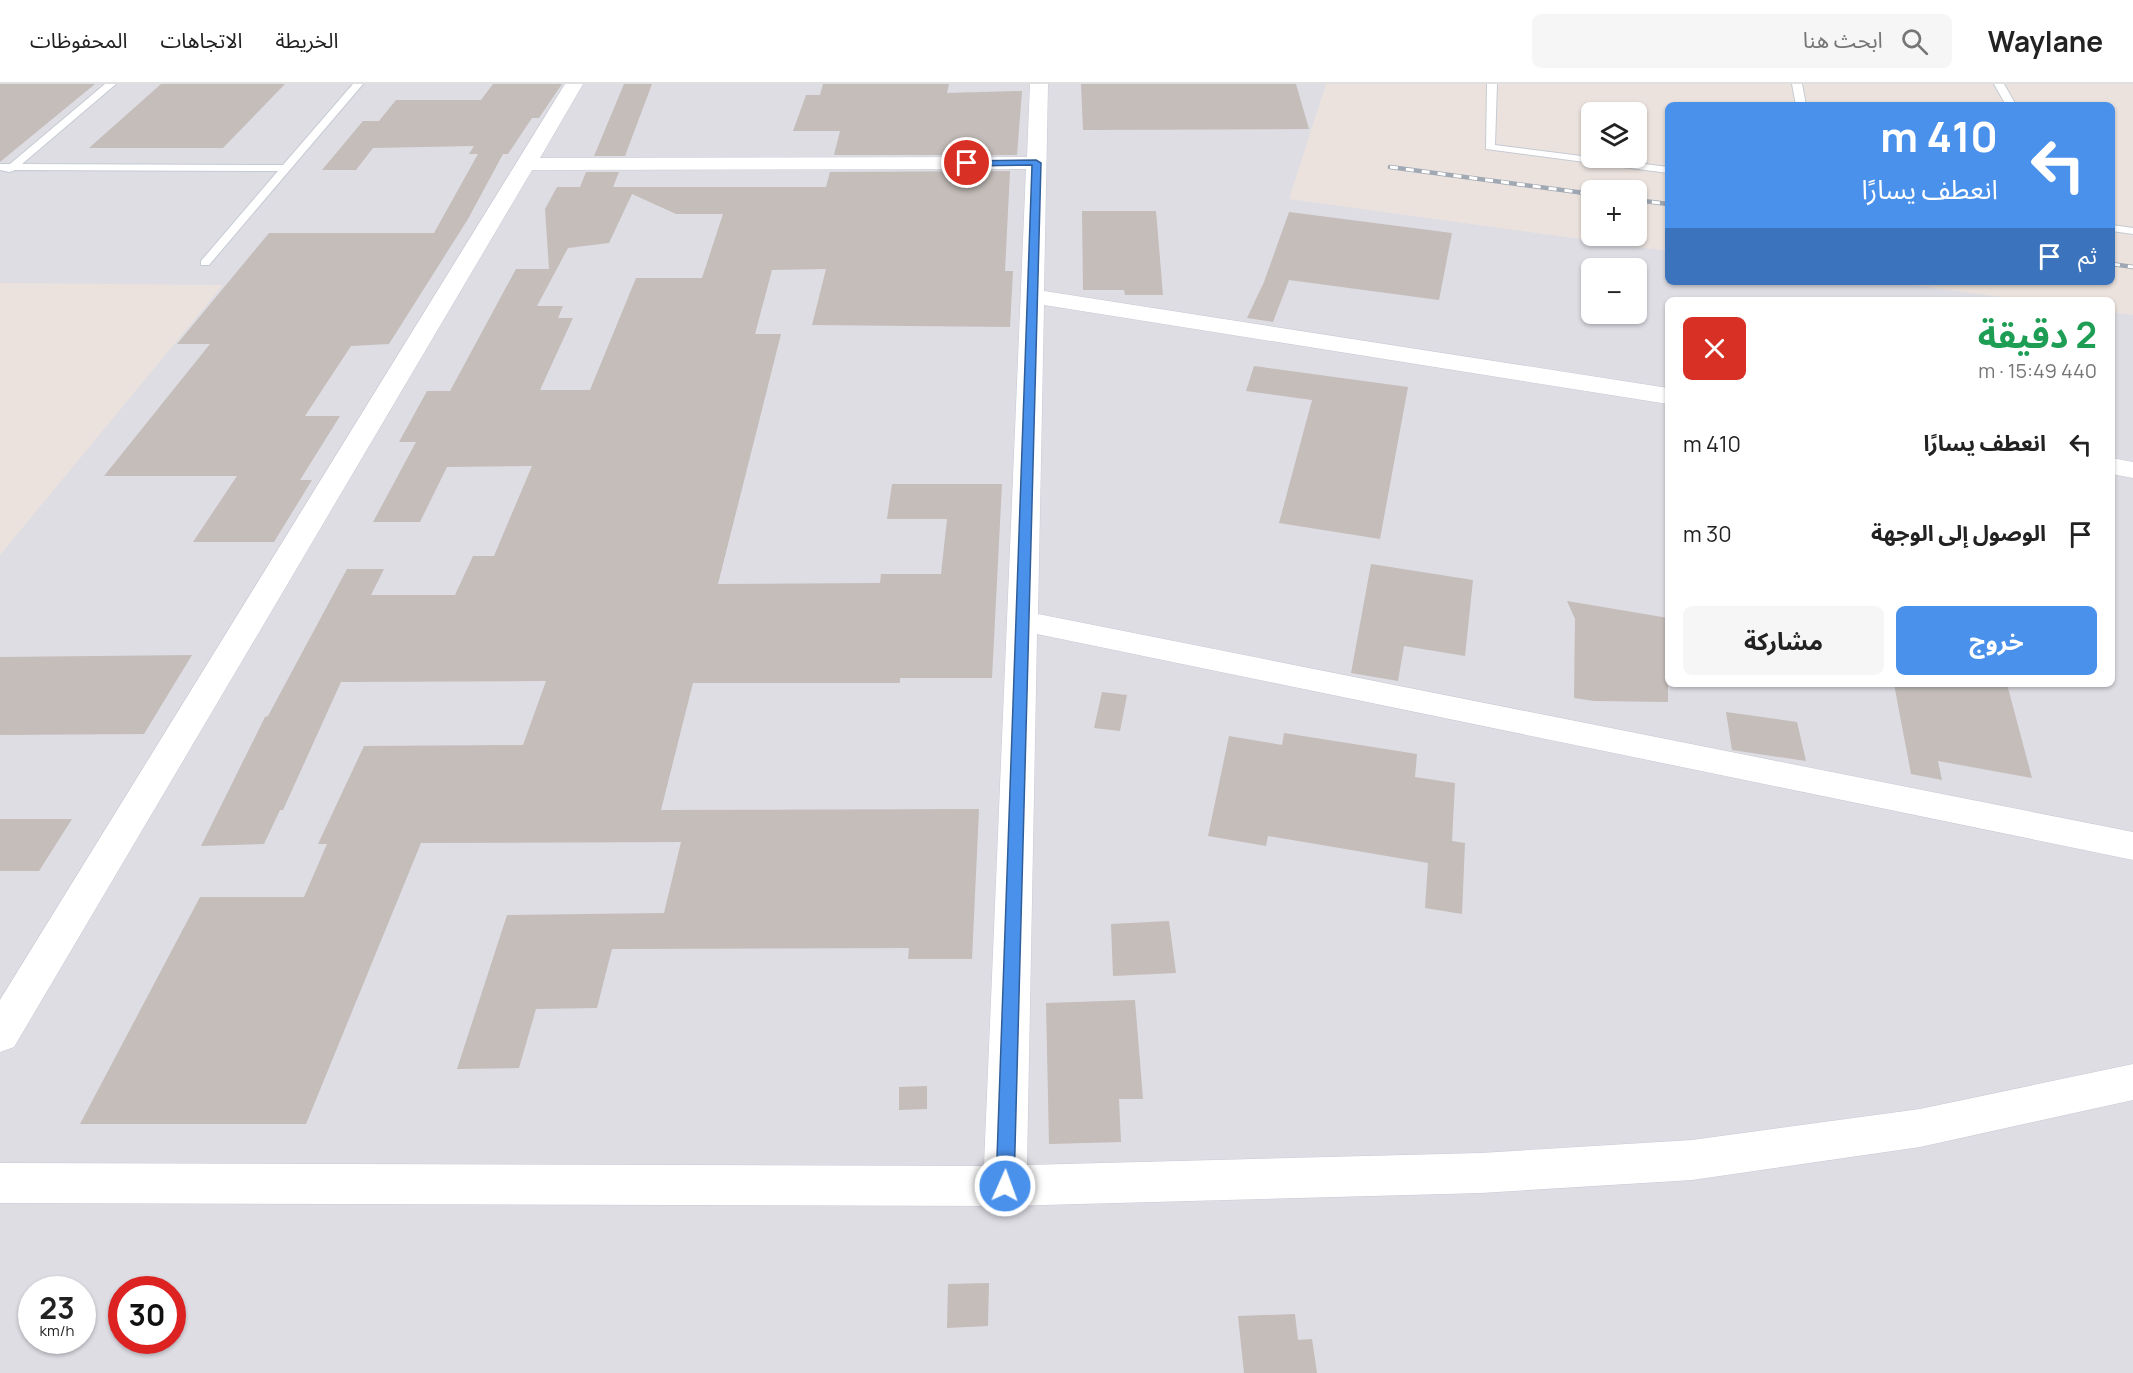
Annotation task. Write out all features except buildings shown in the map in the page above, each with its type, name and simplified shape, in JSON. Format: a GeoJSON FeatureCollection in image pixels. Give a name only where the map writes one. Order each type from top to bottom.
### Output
{"type":"FeatureCollection","features":[{"type":"Feature","properties":{"kind":"street"},"geometry":{"type":"LineString","coordinates":[[0,1035],[574,84]]}},
{"type":"Feature","properties":{"kind":"street"},"geometry":{"type":"LineString","coordinates":[[1005,1186],[1039,84]]}},
{"type":"Feature","properties":{"kind":"street"},"geometry":{"type":"LineString","coordinates":[[525,164],[1036,163]]}},
{"type":"Feature","properties":{"kind":"street"},"geometry":{"type":"LineString","coordinates":[[1032,296],[1665,396]]}},
{"type":"Feature","properties":{"kind":"street"},"geometry":{"type":"LineString","coordinates":[[2115,467],[2133,470]]}},
{"type":"Feature","properties":{"kind":"street"},"geometry":{"type":"LineString","coordinates":[[1022,621],[2133,846]]}},
{"type":"Feature","properties":{"kind":"street"},"geometry":{"type":"LineString","coordinates":[[0,1183],[1005,1186],[1481,1173],[1692,1160],[1920,1128],[2133,1082]]}},
{"type":"Feature","properties":{"kind":"lane"},"geometry":{"type":"LineString","coordinates":[[0,178],[111,84]]}},
{"type":"Feature","properties":{"kind":"lane"},"geometry":{"type":"LineString","coordinates":[[205,263],[358,84]]}},
{"type":"Feature","properties":{"kind":"lane"},"geometry":{"type":"LineString","coordinates":[[1492,84],[1490,147],[1665,170]]}},
{"type":"Feature","properties":{"kind":"lane"},"geometry":{"type":"LineString","coordinates":[[1797,84],[1800,102]]}},
{"type":"Feature","properties":{"kind":"lane"},"geometry":{"type":"LineString","coordinates":[[1999,84],[2009,102]]}},
{"type":"Feature","properties":{"kind":"lane"},"geometry":{"type":"LineString","coordinates":[[0,167],[286,168]]}},
{"type":"Feature","properties":{"kind":"lane"},"geometry":{"type":"LineString","coordinates":[[2115,228],[2133,231]]}},
{"type":"Feature","properties":{"kind":"shaded area"},"geometry":{"type":"Polygon","coordinates":[[[0,84],[1326,84],[1289,199],[1581,239],[1581,246],[1632,246],[1665,251],[1665,285],[1913,285],[2000,297],[1665,297],[1665,687],[2115,687],[2115,312],[2133,315],[2133,1373],[0,1373],[0,555],[223,285],[0,283],[0,84]]]}},
{"type":"Feature","properties":{"kind":"railway"},"geometry":{"type":"LineString","coordinates":[[1390,167],[1581,193]]}},
{"type":"Feature","properties":{"kind":"railway"},"geometry":{"type":"LineString","coordinates":[[1647,201],[1665,204]]}},
{"type":"Feature","properties":{"kind":"railway"},"geometry":{"type":"LineString","coordinates":[[2115,264],[2133,267]]}},
{"type":"Feature","properties":{"kind":"route"},"geometry":{"type":"LineString","coordinates":[[967,163],[1036,163],[1005,1186]]}}]}
